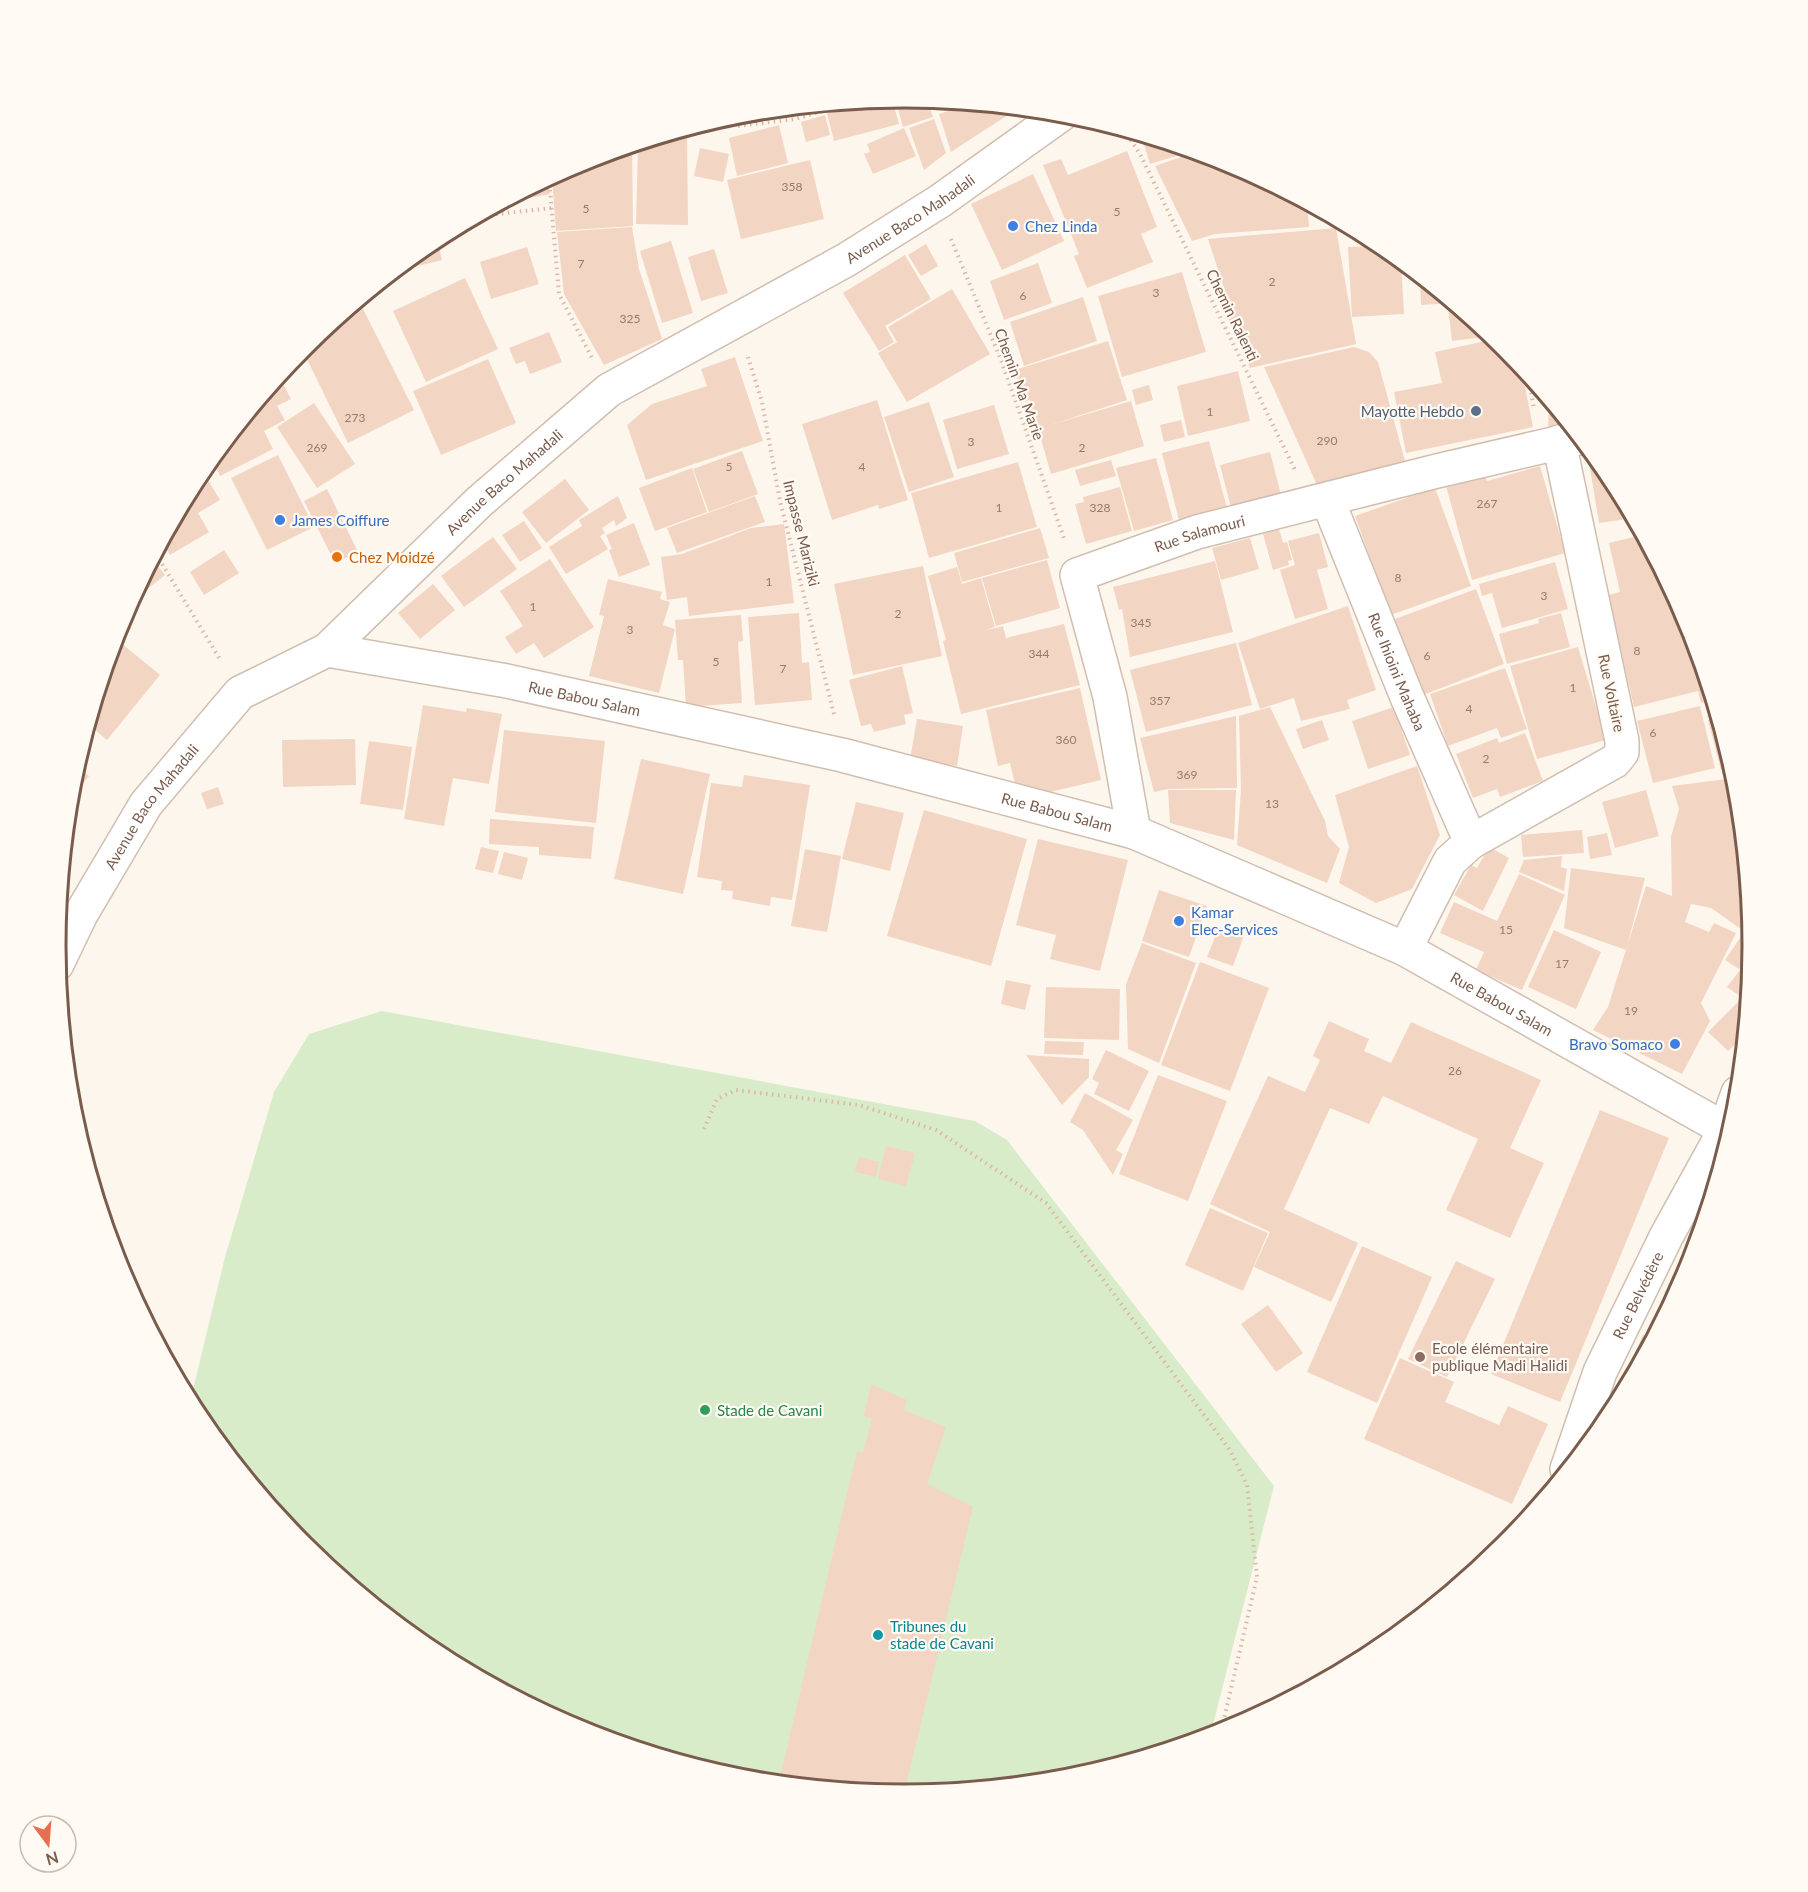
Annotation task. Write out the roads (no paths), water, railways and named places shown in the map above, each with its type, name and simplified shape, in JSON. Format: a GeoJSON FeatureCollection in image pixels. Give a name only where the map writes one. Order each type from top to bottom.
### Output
{"type":"FeatureCollection","features":[{"type":"Feature","properties":{"kind":"street","name":"Avenue Baco Mahadali"},"geometry":{"type":"LineString","coordinates":[[66,945],[81,914],[146,804],[240,693],[327,650],[479,502],[609,390],[846,260],[940,201],[1051,121]]}},
{"type":"Feature","properties":{"kind":"street","name":"Rue Salamouri"},"geometry":{"type":"LineString","coordinates":[[1134,832],[1110,697],[1077,575],[1197,532],[1569,440]]}},
{"type":"Feature","properties":{"kind":"street","name":"Rue Voltaire"},"geometry":{"type":"LineString","coordinates":[[1405,949],[1450,861],[1471,842],[1615,761],[1622,752],[1622,741],[1569,440]]}},
{"type":"Feature","properties":{"kind":"street","name":"Rue Ihioini Mahaba"},"geometry":{"type":"LineString","coordinates":[[1328,501],[1407,697],[1471,842]]}},
{"type":"Feature","properties":{"kind":"street","name":"Rue Babou Salam"},"geometry":{"type":"LineString","coordinates":[[327,650],[507,681],[842,755],[1134,832],[1405,949],[1721,1128]]}},
{"type":"Feature","properties":{"kind":"street","name":"Rue Belvédère"},"geometry":{"type":"LineString","coordinates":[[1574,1450],[1600,1372],[1667,1235],[1716,1150]]}},
{"type":"Feature","properties":{"kind":"place","name":"Chez Linda"},"geometry":{"type":"Point","coordinates":[1013,226]}},
{"type":"Feature","properties":{"kind":"place","name":"Mayotte Hebdo"},"geometry":{"type":"Point","coordinates":[1476,411]}},
{"type":"Feature","properties":{"kind":"place","name":"James Coiffure"},"geometry":{"type":"Point","coordinates":[280,520]}},
{"type":"Feature","properties":{"kind":"place","name":"Chez Moidzé"},"geometry":{"type":"Point","coordinates":[337,557]}},
{"type":"Feature","properties":{"kind":"place","name":"Kamar Elec-Services"},"geometry":{"type":"Point","coordinates":[1179,921]}},
{"type":"Feature","properties":{"kind":"place","name":"Bravo Somaco"},"geometry":{"type":"Point","coordinates":[1675,1044]}},
{"type":"Feature","properties":{"kind":"place","name":"Ecole élémentaire publique Madi Halidi"},"geometry":{"type":"Point","coordinates":[1420,1357]}},
{"type":"Feature","properties":{"kind":"place","name":"Stade de Cavani"},"geometry":{"type":"Point","coordinates":[705,1410]}},
{"type":"Feature","properties":{"kind":"place","name":"Tribunes du stade de Cavani"},"geometry":{"type":"Point","coordinates":[878,1635]}}]}
